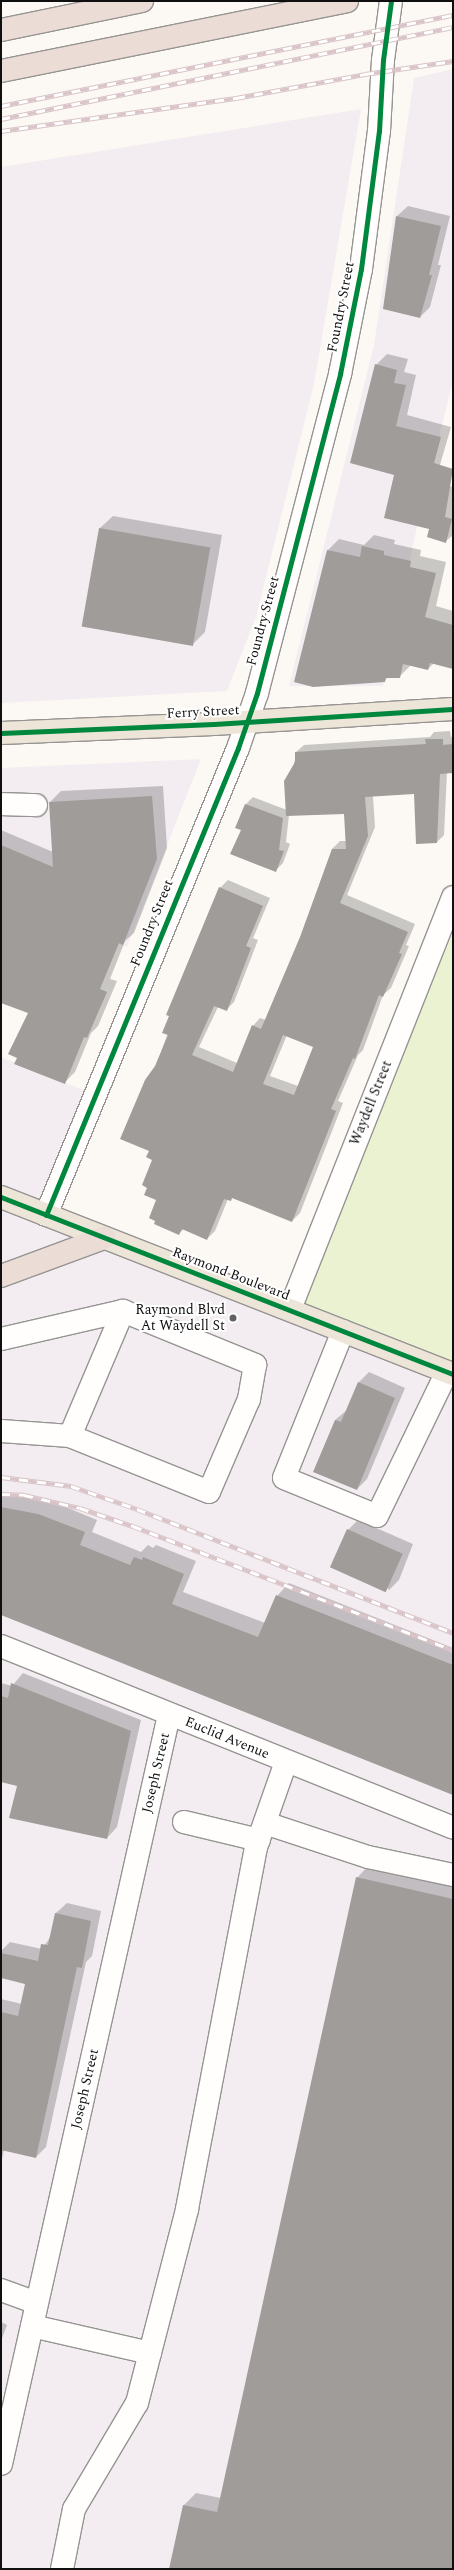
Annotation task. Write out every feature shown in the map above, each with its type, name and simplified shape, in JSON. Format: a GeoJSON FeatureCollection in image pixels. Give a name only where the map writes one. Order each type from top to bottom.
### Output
{"type":"FeatureCollection","features":[{"type":"Feature","properties":{"kind":"highway"},"geometry":{"type":"LineString","coordinates":[[1,30],[142,1]]}},
{"type":"Feature","properties":{"kind":"highway"},"geometry":{"type":"LineString","coordinates":[[1,55],[287,1]]}},
{"type":"Feature","properties":{"kind":"highway"},"geometry":{"type":"LineString","coordinates":[[1,71],[319,8],[347,1]]}},
{"type":"Feature","properties":{"kind":"highway"},"geometry":{"type":"LineString","coordinates":[[1,1276],[104,1238]]}},
{"type":"Feature","properties":{"kind":"main road","name":"Ferry Street"},"geometry":{"type":"LineString","coordinates":[[1,733],[245,722],[453,709]]}},
{"type":"Feature","properties":{"kind":"main road","name":"Raymond Boulevard"},"geometry":{"type":"LineString","coordinates":[[1,1197],[450,1373]]}},
{"type":"Feature","properties":{"kind":"street","name":"Foundry Street"},"geometry":{"type":"LineString","coordinates":[[46,1215],[238,748],[245,722],[257,693],[340,374],[362,262],[379,131],[383,60],[391,1]]}},
{"type":"Feature","properties":{"kind":"street"},"geometry":{"type":"LineString","coordinates":[[1,804],[36,804]]}},
{"type":"Feature","properties":{"kind":"street","name":"Waydell Street"},"geometry":{"type":"LineString","coordinates":[[290,1309],[453,897]]}},
{"type":"Feature","properties":{"kind":"street"},"geometry":{"type":"LineString","coordinates":[[70,1436],[123,1311]]}},
{"type":"Feature","properties":{"kind":"street"},"geometry":{"type":"LineString","coordinates":[[1,1339],[123,1311],[255,1365],[249,1399],[209,1492],[70,1436],[1,1431]]}},
{"type":"Feature","properties":{"kind":"street"},"geometry":{"type":"LineString","coordinates":[[343,1331],[284,1478],[377,1516],[450,1373]]}},
{"type":"Feature","properties":{"kind":"street","name":"Euclid Avenue"},"geometry":{"type":"LineString","coordinates":[[1,1646],[169,1715],[453,1828]]}},
{"type":"Feature","properties":{"kind":"street","name":"Joseph Street"},"geometry":{"type":"LineString","coordinates":[[1,2464],[169,1715]]}},
{"type":"Feature","properties":{"kind":"street"},"geometry":{"type":"LineString","coordinates":[[62,2569],[74,2510],[137,2403],[187,2209],[262,1831],[286,1762]]}},
{"type":"Feature","properties":{"kind":"street"},"geometry":{"type":"LineString","coordinates":[[184,1822],[262,1831],[368,1857],[453,1875]]}},
{"type":"Feature","properties":{"kind":"street"},"geometry":{"type":"LineString","coordinates":[[1,2290],[37,2303]]}},
{"type":"Feature","properties":{"kind":"street"},"geometry":{"type":"LineString","coordinates":[[32,2326],[150,2353]]}},
{"type":"Feature","properties":{"kind":"shaded area"},"geometry":{"type":"Polygon","coordinates":[[[453,69],[453,380],[417,527],[383,686],[289,686],[374,345],[414,78],[453,69]]]}},
{"type":"Feature","properties":{"kind":"shaded area"},"geometry":{"type":"Polygon","coordinates":[[[361,109],[314,384],[256,617],[227,691],[1,703],[1,167],[361,109]]]}},
{"type":"Feature","properties":{"kind":"shaded area"},"geometry":{"type":"Polygon","coordinates":[[[201,759],[127,947],[22,909],[1,962],[1,768],[201,759]]]}},
{"type":"Feature","properties":{"kind":"shaded area"},"geometry":{"type":"Polygon","coordinates":[[[1,1057],[96,1095],[51,1210],[453,1374],[453,2569],[1,2569],[1,1057]]]}},
{"type":"Feature","properties":{"kind":"green space"},"geometry":{"type":"Polygon","coordinates":[[[453,932],[453,1374],[288,1305],[453,932]]]}},
{"type":"Feature","properties":{"kind":"building"},"geometry":{"type":"Polygon","coordinates":[[[396,216],[441,226],[429,275],[432,275],[420,318],[383,309],[396,216]]]}},
{"type":"Feature","properties":{"kind":"building"},"geometry":{"type":"Polygon","coordinates":[[[375,364],[397,370],[394,383],[406,385],[396,426],[441,437],[434,463],[453,469],[445,517],[452,519],[446,543],[427,537],[429,529],[384,518],[394,475],[350,463],[375,364]]]}},
{"type":"Feature","properties":{"kind":"building"},"geometry":{"type":"Polygon","coordinates":[[[99,528],[210,548],[193,646],[82,626],[99,528]]]}},
{"type":"Feature","properties":{"kind":"building"},"geometry":{"type":"Polygon","coordinates":[[[362,546],[384,551],[384,555],[411,561],[410,567],[436,573],[425,617],[453,625],[453,669],[430,663],[428,670],[403,664],[400,678],[386,678],[385,682],[313,687],[294,682],[327,550],[360,557],[362,546]]]}},
{"type":"Feature","properties":{"kind":"building"},"geometry":{"type":"Polygon","coordinates":[[[425,739],[443,739],[443,745],[453,744],[453,773],[440,774],[437,843],[416,844],[414,794],[365,797],[368,836],[340,903],[408,932],[399,953],[402,954],[383,997],[379,995],[355,1059],[353,1058],[331,1109],[336,1111],[292,1222],[232,1198],[231,1201],[224,1199],[207,1240],[182,1229],[179,1235],[154,1224],[155,1221],[149,1218],[156,1200],[144,1195],[147,1188],[142,1185],[152,1160],[146,1157],[149,1151],[120,1139],[145,1080],[155,1066],[168,1035],[162,1033],[169,1016],[166,1015],[219,887],[263,906],[246,946],[251,948],[227,1011],[214,1006],[192,1055],[233,1072],[252,1025],[261,1029],[300,937],[332,849],[346,849],[344,814],[286,816],[284,781],[295,762],[295,752],[426,744],[425,739]],[[283,1035],[263,1084],[294,1095],[313,1047],[283,1035]]]}},
{"type":"Feature","properties":{"kind":"building"},"geometry":{"type":"Polygon","coordinates":[[[152,796],[157,859],[123,945],[119,943],[100,989],[107,992],[87,1038],[84,1037],[65,1084],[14,1064],[17,1058],[8,1054],[28,1013],[1,1003],[1,845],[53,867],[49,802],[152,796]]]}},
{"type":"Feature","properties":{"kind":"building"},"geometry":{"type":"Polygon","coordinates":[[[245,804],[283,818],[279,850],[284,851],[276,872],[230,854],[241,830],[235,828],[245,804]]]}},
{"type":"Feature","properties":{"kind":"building"},"geometry":{"type":"Polygon","coordinates":[[[358,1382],[395,1398],[357,1490],[313,1472],[335,1420],[341,1422],[358,1382]]]}},
{"type":"Feature","properties":{"kind":"building"},"geometry":{"type":"Polygon","coordinates":[[[1,1507],[38,1514],[85,1532],[80,1545],[130,1565],[134,1557],[142,1560],[143,1557],[184,1574],[172,1604],[258,1637],[276,1595],[453,1665],[453,1795],[1,1615],[1,1507]]]}},
{"type":"Feature","properties":{"kind":"building"},"geometry":{"type":"Polygon","coordinates":[[[347,1529],[403,1554],[386,1592],[330,1567],[347,1529]]]}},
{"type":"Feature","properties":{"kind":"building"},"geometry":{"type":"Polygon","coordinates":[[[11,1683],[131,1731],[107,1839],[9,1818],[17,1786],[1,1782],[1,1696],[8,1698],[11,1683]]]}},
{"type":"Feature","properties":{"kind":"building"},"geometry":{"type":"Polygon","coordinates":[[[356,1877],[453,1899],[453,2569],[169,2569],[183,2505],[217,2512],[356,1877]]]}},
{"type":"Feature","properties":{"kind":"building"},"geometry":{"type":"Polygon","coordinates":[[[55,1913],[91,1921],[82,1968],[77,1967],[36,2158],[1,2150],[1,2012],[18,2016],[25,1984],[1,1978],[1,1953],[38,1961],[41,1944],[48,1945],[55,1913]]]}},
{"type":"Feature","properties":{"kind":"railway"},"geometry":{"type":"LineString","coordinates":[[1,106],[453,15]]}},
{"type":"Feature","properties":{"kind":"railway"},"geometry":{"type":"LineString","coordinates":[[1,119],[453,27]]}},
{"type":"Feature","properties":{"kind":"railway"},"geometry":{"type":"LineString","coordinates":[[1,131],[236,98],[365,74],[453,61]]}},
{"type":"Feature","properties":{"kind":"railway"},"geometry":{"type":"LineString","coordinates":[[1,1477],[71,1486],[137,1509],[453,1633]]}},
{"type":"Feature","properties":{"kind":"railway"},"geometry":{"type":"LineString","coordinates":[[1,1494],[24,1495],[80,1508],[133,1526],[453,1650]]}},
{"type":"Feature","properties":{"kind":"cycle path"},"geometry":{"type":"LineString","coordinates":[[46,1215],[238,748],[257,693],[340,374],[361,269],[379,131],[383,60],[391,1]]}},
{"type":"Feature","properties":{"kind":"cycle path"},"geometry":{"type":"LineString","coordinates":[[1,733],[214,724],[453,709]]}},
{"type":"Feature","properties":{"kind":"cycle path"},"geometry":{"type":"LineString","coordinates":[[1,1197],[453,1374]]}},
{"type":"Feature","properties":{"kind":"place","name":"Raymond Blvd At Waydell St"},"geometry":{"type":"Point","coordinates":[233,1318]}}]}
